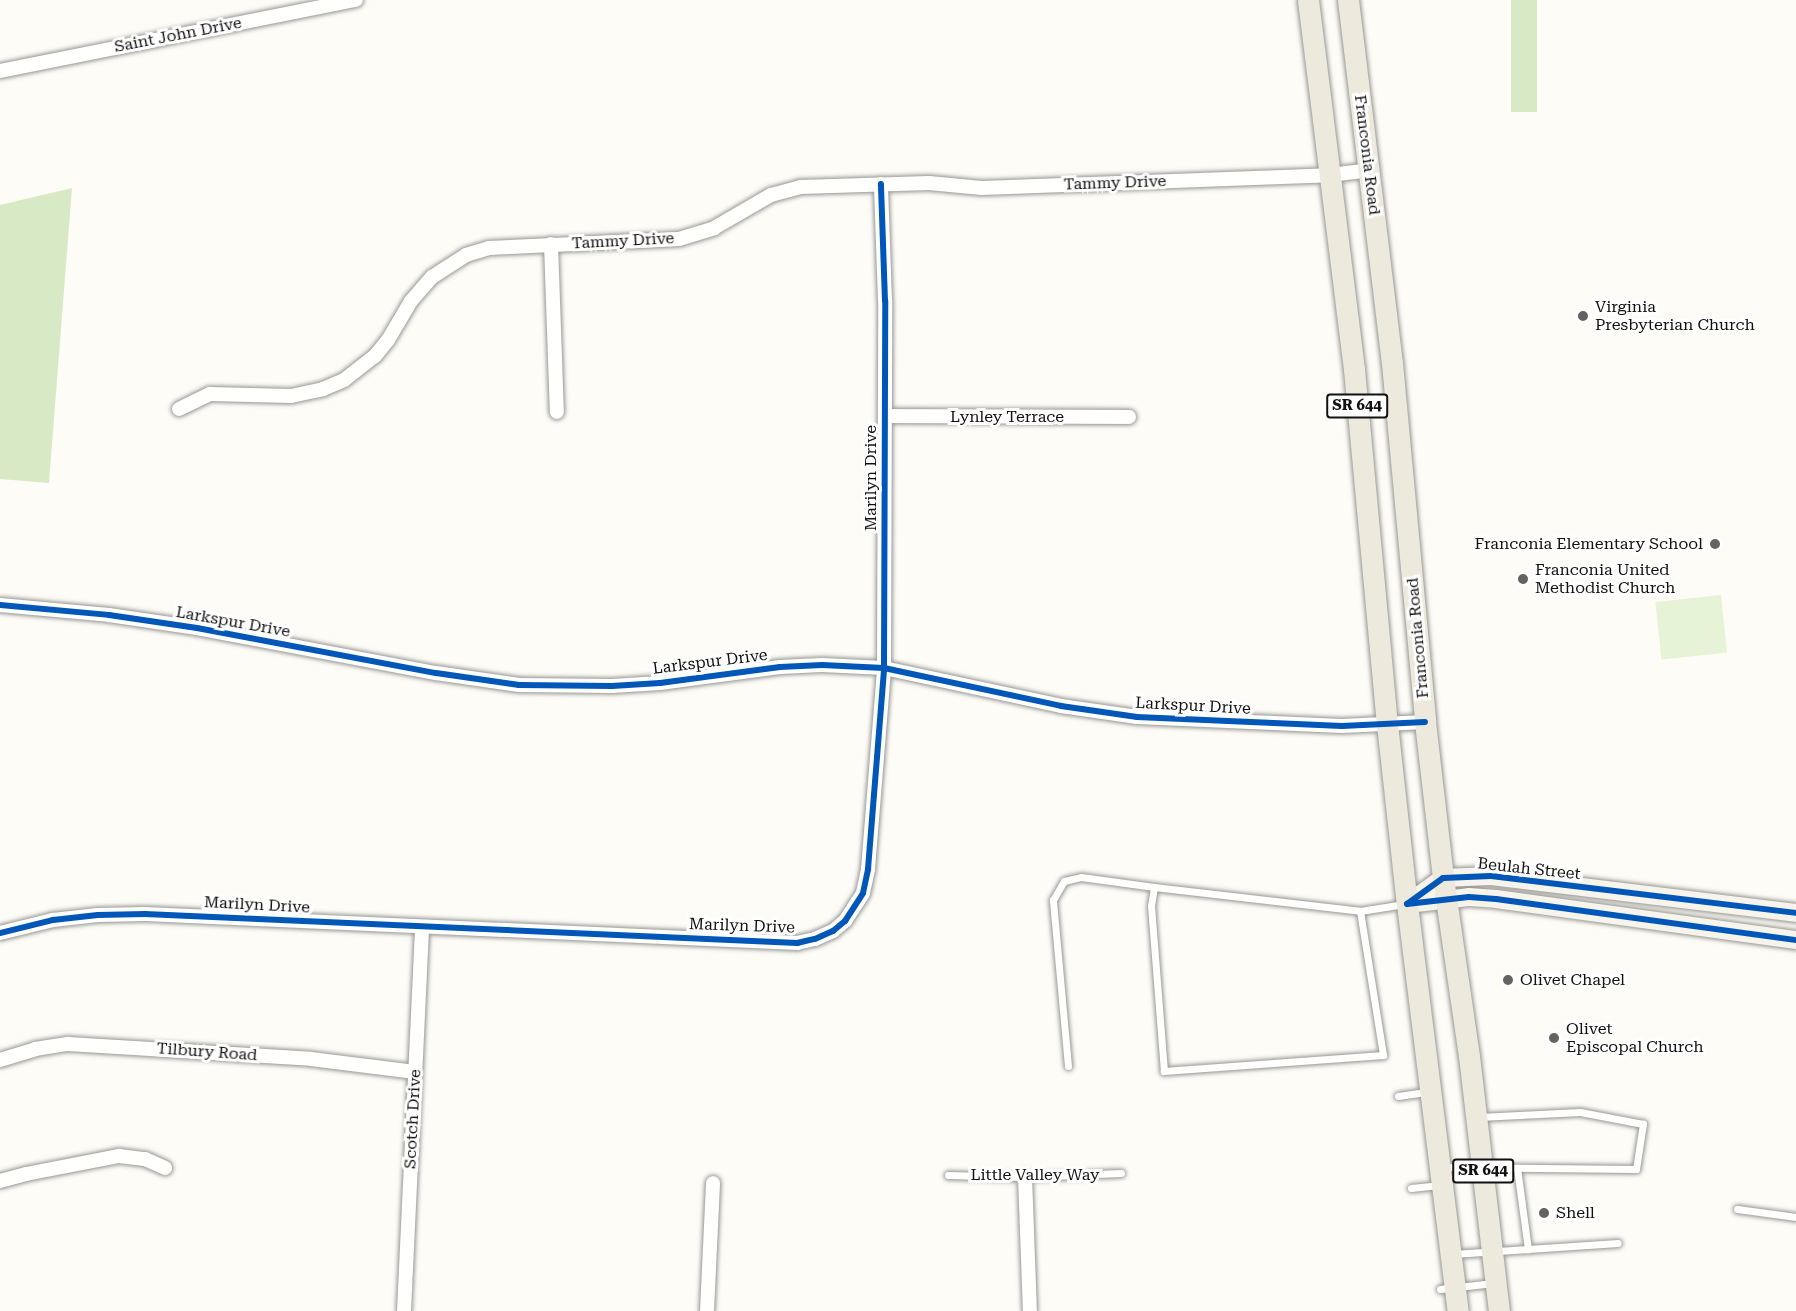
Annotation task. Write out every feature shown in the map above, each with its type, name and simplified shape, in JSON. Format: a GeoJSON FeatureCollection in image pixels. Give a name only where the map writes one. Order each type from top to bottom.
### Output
{"type":"FeatureCollection","features":[{"type":"Feature","properties":{"kind":"main road","name":"SR 644"},"geometry":{"type":"LineString","coordinates":[[1308,0],[1354,369],[1387,724],[1407,904],[1451,1254],[1448,1288],[1458,1311]]}},
{"type":"Feature","properties":{"kind":"main road","name":"Franconia Road"},"geometry":{"type":"LineString","coordinates":[[1348,0],[1392,363],[1425,722],[1499,1311]]}},
{"type":"Feature","properties":{"kind":"main road","name":"Beulah Street"},"geometry":{"type":"LineString","coordinates":[[1443,878],[1491,876],[1796,913]]}},
{"type":"Feature","properties":{"kind":"main road"},"geometry":{"type":"LineString","coordinates":[[1407,904],[1443,878]]}},
{"type":"Feature","properties":{"kind":"main road","name":"Beulah Street"},"geometry":{"type":"LineString","coordinates":[[1407,904],[1447,902],[1469,897],[1496,899],[1796,940]]}},
{"type":"Feature","properties":{"kind":"street","name":"Saint John Drive"},"geometry":{"type":"LineString","coordinates":[[0,71],[356,0]]}},
{"type":"Feature","properties":{"kind":"street","name":"Tammy Drive"},"geometry":{"type":"LineString","coordinates":[[179,409],[210,394],[291,396],[344,380],[375,356],[417,292],[448,265],[489,248],[679,238],[714,228],[750,206],[783,190],[800,187],[929,183],[982,188],[1330,175],[1369,170]]}},
{"type":"Feature","properties":{"kind":"street","name":"Marilyn Drive"},"geometry":{"type":"LineString","coordinates":[[0,933],[53,920],[98,915],[145,914],[797,943],[815,939],[833,931],[856,907],[863,894],[868,869],[884,668],[885,416],[881,184]]}},
{"type":"Feature","properties":{"kind":"street"},"geometry":{"type":"LineString","coordinates":[[551,244],[557,412]]}},
{"type":"Feature","properties":{"kind":"street","name":"Lynley Terrace"},"geometry":{"type":"LineString","coordinates":[[885,416],[1129,417]]}},
{"type":"Feature","properties":{"kind":"street","name":"Larkspur Drive"},"geometry":{"type":"LineString","coordinates":[[0,605],[174,625],[436,674],[519,685],[572,687],[624,685],[780,667],[822,665],[884,668],[1061,706],[1137,717],[1342,726],[1425,722]]}},
{"type":"Feature","properties":{"kind":"street","name":"Scotch Drive"},"geometry":{"type":"LineString","coordinates":[[404,1311],[422,927]]}},
{"type":"Feature","properties":{"kind":"street","name":"Tilbury Road"},"geometry":{"type":"LineString","coordinates":[[0,1060],[35,1049],[68,1044],[311,1059],[415,1072]]}},
{"type":"Feature","properties":{"kind":"street"},"geometry":{"type":"LineString","coordinates":[[0,1181],[119,1156],[145,1159],[165,1168]]}},
{"type":"Feature","properties":{"kind":"street"},"geometry":{"type":"LineString","coordinates":[[1025,1177],[1030,1311]]}},
{"type":"Feature","properties":{"kind":"street"},"geometry":{"type":"LineString","coordinates":[[707,1311],[713,1183]]}},
{"type":"Feature","properties":{"kind":"lane"},"geometry":{"type":"LineString","coordinates":[[1068,1066],[1053,900],[1064,881],[1081,877],[1360,911],[1407,904]]}},
{"type":"Feature","properties":{"kind":"lane"},"geometry":{"type":"LineString","coordinates":[[1154,887],[1151,906],[1164,1071],[1383,1055],[1360,911]]}},
{"type":"Feature","properties":{"kind":"lane"},"geometry":{"type":"LineString","coordinates":[[1398,1096],[1432,1092]]}},
{"type":"Feature","properties":{"kind":"lane"},"geometry":{"type":"LineString","coordinates":[[1411,1188],[1442,1176],[1482,1167],[1636,1169],[1643,1124],[1580,1112],[1476,1117]]}},
{"type":"Feature","properties":{"kind":"lane"},"geometry":{"type":"LineString","coordinates":[[1517,1168],[1528,1249]]}},
{"type":"Feature","properties":{"kind":"lane","name":"Little Valley Way"},"geometry":{"type":"LineString","coordinates":[[948,1175],[1025,1177],[1121,1173]]}},
{"type":"Feature","properties":{"kind":"lane"},"geometry":{"type":"LineString","coordinates":[[1737,1209],[1796,1217]]}},
{"type":"Feature","properties":{"kind":"lane"},"geometry":{"type":"LineString","coordinates":[[1451,1254],[1618,1243]]}},
{"type":"Feature","properties":{"kind":"lane"},"geometry":{"type":"LineString","coordinates":[[1448,1288],[1496,1282]]}},
{"type":"Feature","properties":{"kind":"green space"},"geometry":{"type":"Polygon","coordinates":[[[1511,0],[1537,0],[1537,112],[1511,112],[1511,0]]]}},
{"type":"Feature","properties":{"kind":"green space"},"geometry":{"type":"Polygon","coordinates":[[[72,188],[49,483],[0,479],[0,205],[72,188]]]}},
{"type":"Feature","properties":{"kind":"green space"},"geometry":{"type":"Polygon","coordinates":[[[1721,595],[1727,653],[1661,660],[1655,602],[1721,595]]]}},
{"type":"Feature","properties":{"kind":"cycle path"},"geometry":{"type":"LineString","coordinates":[[0,933],[53,920],[98,915],[145,914],[797,943],[815,939],[833,931],[845,921],[863,893],[868,869],[884,668],[885,301],[881,184]]}},
{"type":"Feature","properties":{"kind":"cycle path"},"geometry":{"type":"LineString","coordinates":[[0,605],[109,615],[197,628],[436,673],[519,685],[612,686],[660,683],[780,667],[822,665],[884,668],[1061,706],[1137,717],[1342,726],[1425,722]]}},
{"type":"Feature","properties":{"kind":"cycle path"},"geometry":{"type":"LineString","coordinates":[[1407,904],[1443,878],[1491,876],[1796,913]]}},
{"type":"Feature","properties":{"kind":"cycle path"},"geometry":{"type":"LineString","coordinates":[[1407,904],[1469,897],[1496,899],[1796,940]]}},
{"type":"Feature","properties":{"kind":"place","name":"Virginia Presbyterian Church"},"geometry":{"type":"Point","coordinates":[1583,316]}},
{"type":"Feature","properties":{"kind":"place","name":"Franconia Elementary School"},"geometry":{"type":"Point","coordinates":[1715,544]}},
{"type":"Feature","properties":{"kind":"place","name":"Franconia United Methodist Church"},"geometry":{"type":"Point","coordinates":[1523,579]}},
{"type":"Feature","properties":{"kind":"place","name":"Olivet Chapel"},"geometry":{"type":"Point","coordinates":[1508,980]}},
{"type":"Feature","properties":{"kind":"place","name":"Olivet Episcopal Church"},"geometry":{"type":"Point","coordinates":[1554,1038]}},
{"type":"Feature","properties":{"kind":"place","name":"Shell"},"geometry":{"type":"Point","coordinates":[1544,1213]}}]}
